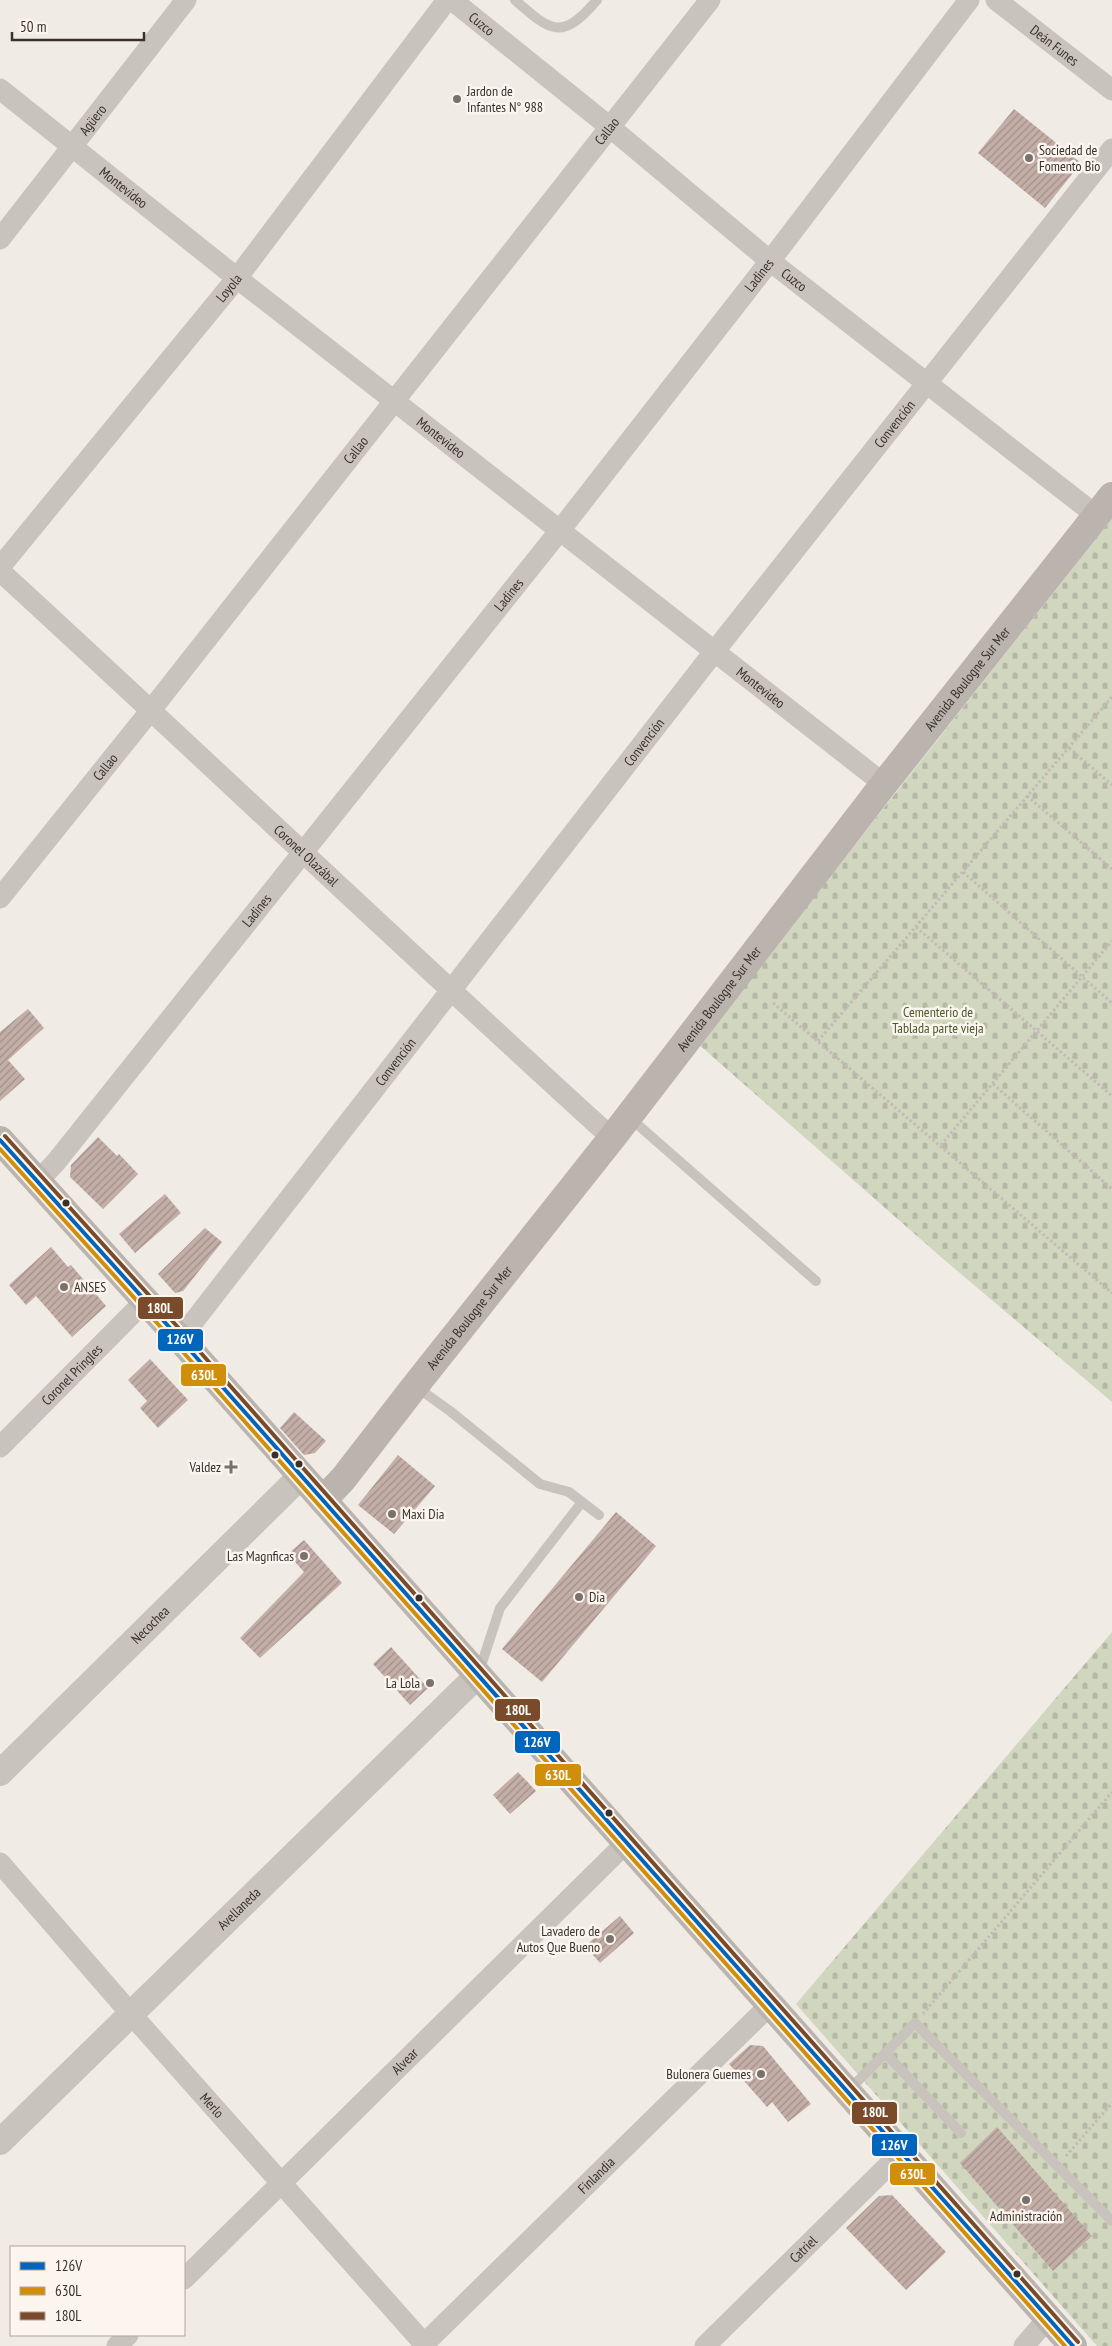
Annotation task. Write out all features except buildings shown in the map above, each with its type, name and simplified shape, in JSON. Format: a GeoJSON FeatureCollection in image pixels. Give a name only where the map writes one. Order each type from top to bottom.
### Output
{"type":"FeatureCollection","features":[{"type":"Feature","properties":{"kind":"main road","name":"Avenida Boulogne Sur Mer"},"geometry":{"type":"LineString","coordinates":[[323,1500],[343,1479],[612,1138],[884,784],[1104,506]]}},
{"type":"Feature","properties":{"kind":"main road"},"geometry":{"type":"LineString","coordinates":[[0,1140],[180,1339],[1073,2346]]}},
{"type":"Feature","properties":{"kind":"street","name":"Agüero"},"geometry":{"type":"LineString","coordinates":[[0,238],[186,0]]}},
{"type":"Feature","properties":{"kind":"street","name":"Loyola"},"geometry":{"type":"LineString","coordinates":[[0,567],[237,278],[446,0]]}},
{"type":"Feature","properties":{"kind":"street","name":"Cuzco"},"geometry":{"type":"LineString","coordinates":[[452,0],[611,128],[770,261],[927,385],[1104,506]]}},
{"type":"Feature","properties":{"kind":"street","name":"Callao"},"geometry":{"type":"LineString","coordinates":[[0,898],[151,710],[710,0]]}},
{"type":"Feature","properties":{"kind":"street","name":"Ladines"},"geometry":{"type":"LineString","coordinates":[[38,1181],[56,1162],[302,851],[561,529],[770,261],[969,0]]}},
{"type":"Feature","properties":{"kind":"street","name":"Deán Funes"},"geometry":{"type":"LineString","coordinates":[[996,0],[1112,90]]}},
{"type":"Feature","properties":{"kind":"street","name":"Montevideo"},"geometry":{"type":"LineString","coordinates":[[0,89],[237,278],[561,529],[714,652],[884,784]]}},
{"type":"Feature","properties":{"kind":"street","name":"Convención"},"geometry":{"type":"LineString","coordinates":[[180,1339],[714,652],[1112,149]]}},
{"type":"Feature","properties":{"kind":"street","name":"Coronel Olazábal"},"geometry":{"type":"LineString","coordinates":[[0,571],[450,991],[612,1138]]}},
{"type":"Feature","properties":{"kind":"street","name":"Coronel Pringles"},"geometry":{"type":"LineString","coordinates":[[0,1447],[145,1301]]}},
{"type":"Feature","properties":{"kind":"street","name":"Necochea"},"geometry":{"type":"LineString","coordinates":[[0,1773],[301,1476]]}},
{"type":"Feature","properties":{"kind":"street","name":"Avellaneda"},"geometry":{"type":"LineString","coordinates":[[0,2142],[478,1675]]}},
{"type":"Feature","properties":{"kind":"street","name":"Alvear"},"geometry":{"type":"LineString","coordinates":[[185,2278],[626,1843]]}},
{"type":"Feature","properties":{"kind":"street","name":"Merlo"},"geometry":{"type":"LineString","coordinates":[[0,1863],[424,2345]]}},
{"type":"Feature","properties":{"kind":"street","name":"Finlandia"},"geometry":{"type":"LineString","coordinates":[[424,2345],[770,2005]]}},
{"type":"Feature","properties":{"kind":"street","name":"Catriel"},"geometry":{"type":"LineString","coordinates":[[705,2346],[901,2153]]}},
{"type":"Feature","properties":{"kind":"street"},"geometry":{"type":"LineString","coordinates":[[1024,2346],[1048,2318]]}},
{"type":"Feature","properties":{"kind":"street"},"geometry":{"type":"LineString","coordinates":[[117,2346],[127,2336]]}},
{"type":"Feature","properties":{"kind":"lane"},"geometry":{"type":"LineString","coordinates":[[515,0],[550,28],[564,27],[582,17],[597,0]]}},
{"type":"Feature","properties":{"kind":"lane"},"geometry":{"type":"LineString","coordinates":[[628,1117],[816,1281]]}},
{"type":"Feature","properties":{"kind":"lane"},"geometry":{"type":"LineString","coordinates":[[415,1386],[450,1411],[540,1484],[569,1492],[598,1515]]}},
{"type":"Feature","properties":{"kind":"lane"},"geometry":{"type":"LineString","coordinates":[[478,1675],[500,1608],[582,1502]]}},
{"type":"Feature","properties":{"kind":"lane"},"geometry":{"type":"LineString","coordinates":[[847,2091],[915,2024],[1112,2221]]}},
{"type":"Feature","properties":{"kind":"lane"},"geometry":{"type":"LineString","coordinates":[[885,2053],[961,2133]]}},
{"type":"Feature","properties":{"kind":"path"},"geometry":{"type":"LineString","coordinates":[[818,1041],[1112,697]]}},
{"type":"Feature","properties":{"kind":"path"},"geometry":{"type":"LineString","coordinates":[[1069,748],[1112,785]]}},
{"type":"Feature","properties":{"kind":"path"},"geometry":{"type":"LineString","coordinates":[[1028,796],[1112,869]]}},
{"type":"Feature","properties":{"kind":"path"},"geometry":{"type":"LineString","coordinates":[[963,872],[1112,1004]]}},
{"type":"Feature","properties":{"kind":"path"},"geometry":{"type":"LineString","coordinates":[[916,928],[1112,1096]]}},
{"type":"Feature","properties":{"kind":"path"},"geometry":{"type":"LineString","coordinates":[[941,1145],[1112,941]]}},
{"type":"Feature","properties":{"kind":"path"},"geometry":{"type":"LineString","coordinates":[[773,1003],[1112,1293]]}},
{"type":"Feature","properties":{"kind":"path"},"geometry":{"type":"LineString","coordinates":[[993,1084],[1112,1189]]}},
{"type":"Feature","properties":{"kind":"path"},"geometry":{"type":"LineString","coordinates":[[915,2024],[1112,1792]]}},
{"type":"Feature","properties":{"kind":"path"},"geometry":{"type":"LineString","coordinates":[[1057,2166],[1112,2104]]}},
{"type":"Feature","properties":{"kind":"green space","name":"Cementerio de Tablada parte vieja"},"geometry":{"type":"Polygon","coordinates":[[[1112,518],[1112,1402],[941,1257],[698,1044],[1112,518]]]}},
{"type":"Feature","properties":{"kind":"green space"},"geometry":{"type":"Polygon","coordinates":[[[1112,1632],[1112,2346],[1097,2346],[796,2004],[1112,1632]]]}},
{"type":"Feature","properties":{"kind":"transit line","name":"180L"},"geometry":{"type":"LineString","coordinates":[[5,1136],[185,1335],[1078,2342]]}},
{"type":"Feature","properties":{"kind":"transit line","name":"126V"},"geometry":{"type":"LineString","coordinates":[[0,1140],[180,1339],[1073,2346]]}},
{"type":"Feature","properties":{"kind":"transit line","name":"630L"},"geometry":{"type":"LineString","coordinates":[[0,1149],[175,1343],[1065,2346]]}},
{"type":"Feature","properties":{"kind":"place","name":"Jardon de Infantes N° 988"},"geometry":{"type":"Point","coordinates":[457,99]}},
{"type":"Feature","properties":{"kind":"place","name":"Sociedad de Fomento Bio"},"geometry":{"type":"Point","coordinates":[1029,158]}},
{"type":"Feature","properties":{"kind":"place","name":"ANSES"},"geometry":{"type":"Point","coordinates":[64,1287]}},
{"type":"Feature","properties":{"kind":"place","name":"Valdez"},"geometry":{"type":"Point","coordinates":[231,1467]}},
{"type":"Feature","properties":{"kind":"place","name":"Maxi Dia"},"geometry":{"type":"Point","coordinates":[392,1514]}},
{"type":"Feature","properties":{"kind":"place","name":"Las Magnficas"},"geometry":{"type":"Point","coordinates":[304,1556]}},
{"type":"Feature","properties":{"kind":"place","name":"Dia"},"geometry":{"type":"Point","coordinates":[579,1597]}},
{"type":"Feature","properties":{"kind":"place","name":"La Lola"},"geometry":{"type":"Point","coordinates":[430,1683]}},
{"type":"Feature","properties":{"kind":"place","name":"Lavadero de Autos Que Bueno"},"geometry":{"type":"Point","coordinates":[610,1939]}},
{"type":"Feature","properties":{"kind":"place","name":"Bulonera Guemes"},"geometry":{"type":"Point","coordinates":[761,2074]}},
{"type":"Feature","properties":{"kind":"place","name":"Administración"},"geometry":{"type":"Point","coordinates":[1026,2200]}}]}
